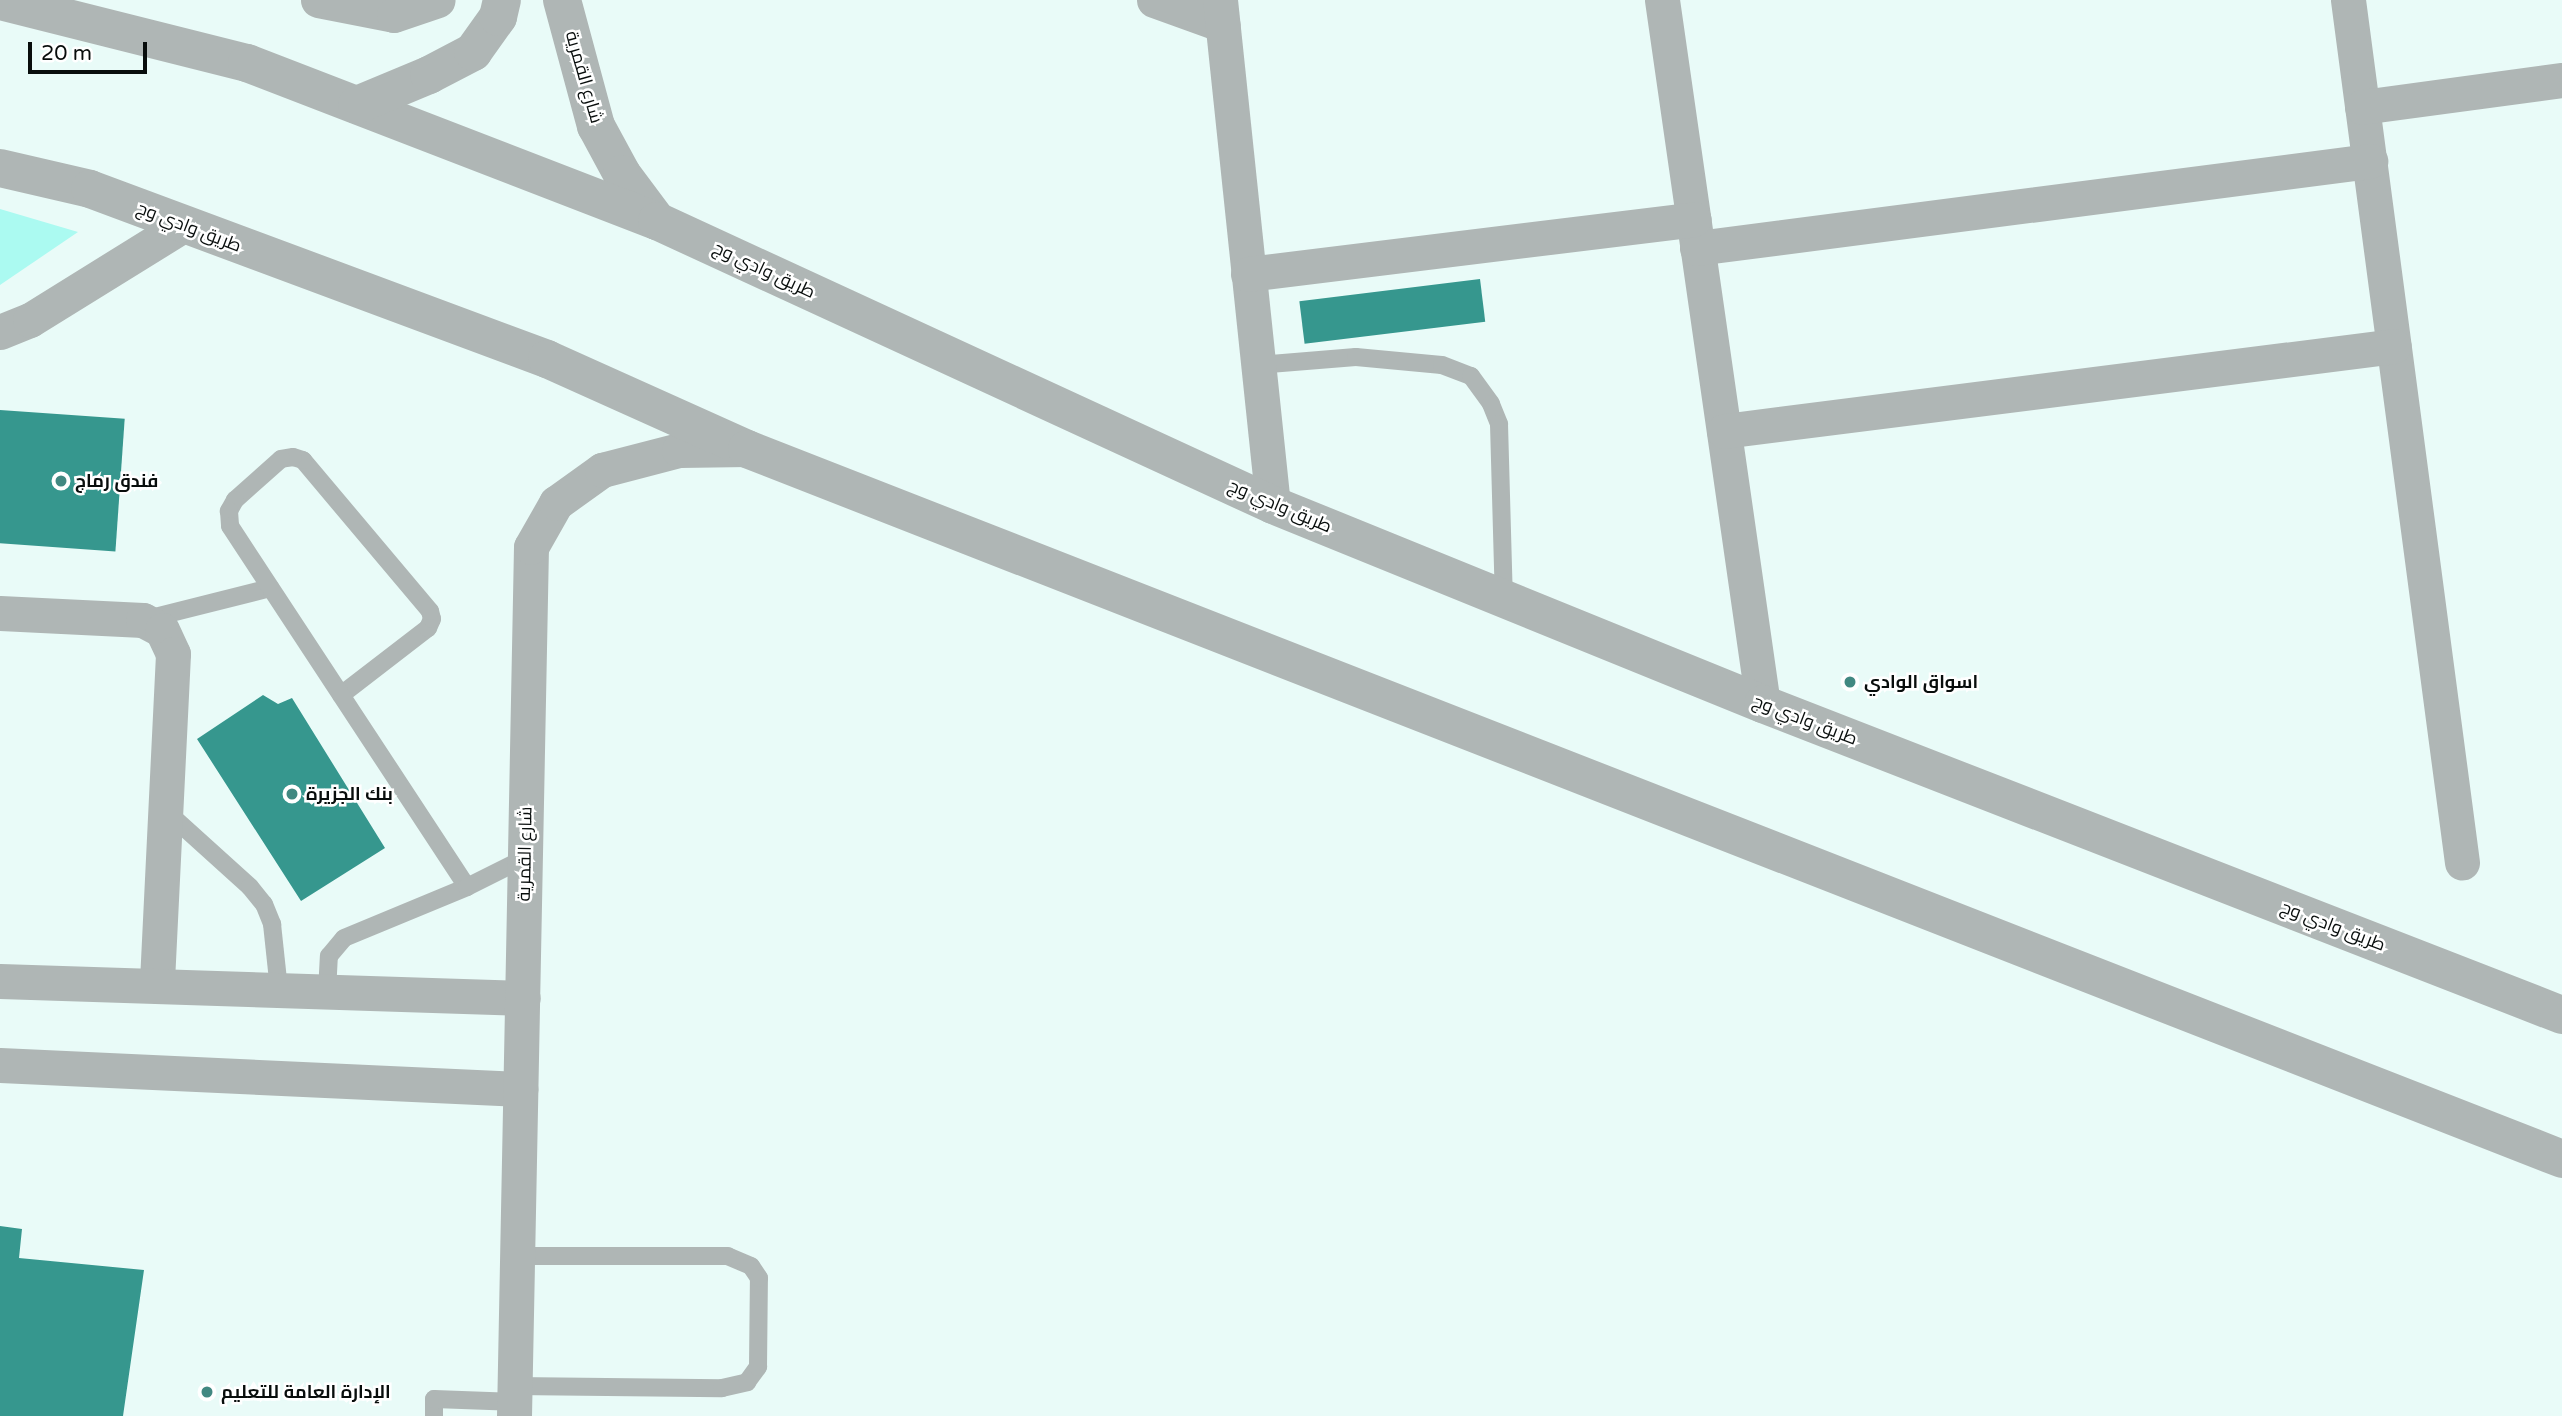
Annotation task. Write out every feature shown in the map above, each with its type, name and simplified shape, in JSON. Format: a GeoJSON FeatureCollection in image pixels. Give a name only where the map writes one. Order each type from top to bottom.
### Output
{"type":"FeatureCollection","features":[{"type":"Feature","properties":{"kind":"street"},"geometry":{"type":"LineString","coordinates":[[318,0],[394,15],[438,0]]}},
{"type":"Feature","properties":{"kind":"street"},"geometry":{"type":"LineString","coordinates":[[357,105],[429,75],[473,52],[498,17],[502,0]]}},
{"type":"Feature","properties":{"kind":"street","name":"شارع القمرية"},"geometry":{"type":"LineString","coordinates":[[562,0],[596,126],[622,174],[657,221]]}},
{"type":"Feature","properties":{"kind":"street"},"geometry":{"type":"LineString","coordinates":[[1154,0],[1221,12],[1273,505]]}},
{"type":"Feature","properties":{"kind":"street"},"geometry":{"type":"LineString","coordinates":[[1662,0],[1763,704]]}},
{"type":"Feature","properties":{"kind":"street"},"geometry":{"type":"LineString","coordinates":[[2348,0],[2462,862]]}},
{"type":"Feature","properties":{"kind":"street","name":"طريق وادي وج"},"geometry":{"type":"LineString","coordinates":[[0,1],[247,63],[657,221],[1273,505],[1763,704],[2562,1015]]}},
{"type":"Feature","properties":{"kind":"street"},"geometry":{"type":"LineString","coordinates":[[2362,107],[2562,80]]}},
{"type":"Feature","properties":{"kind":"street"},"geometry":{"type":"LineString","coordinates":[[1248,274],[1696,234],[2370,161]]}},
{"type":"Feature","properties":{"kind":"street","name":"طريق وادي وج"},"geometry":{"type":"LineString","coordinates":[[0,168],[90,190],[547,359],[747,449],[2562,1159]]}},
{"type":"Feature","properties":{"kind":"street"},"geometry":{"type":"LineString","coordinates":[[0,332],[30,320],[183,225]]}},
{"type":"Feature","properties":{"kind":"street"},"geometry":{"type":"LineString","coordinates":[[1724,431],[2394,346]]}},
{"type":"Feature","properties":{"kind":"street","name":"شارع القمرية"},"geometry":{"type":"LineString","coordinates":[[514,1401],[531,547],[556,503],[602,470],[679,450],[747,449]]}},
{"type":"Feature","properties":{"kind":"street"},"geometry":{"type":"LineString","coordinates":[[0,613],[143,620],[162,630],[173,654],[157,986]]}},
{"type":"Feature","properties":{"kind":"street"},"geometry":{"type":"LineString","coordinates":[[0,981],[523,998]]}},
{"type":"Feature","properties":{"kind":"street"},"geometry":{"type":"LineString","coordinates":[[0,1065],[520,1089]]}},
{"type":"Feature","properties":{"kind":"lane"},"geometry":{"type":"LineString","coordinates":[[1258,365],[1356,356],[1443,365],[1471,376],[1491,404],[1499,424],[1504,598]]}},
{"type":"Feature","properties":{"kind":"lane"},"geometry":{"type":"LineString","coordinates":[[341,695],[428,628],[432,620],[430,611],[303,460],[293,457],[281,459],[234,500],[229,511],[230,526],[467,887]]}},
{"type":"Feature","properties":{"kind":"lane"},"geometry":{"type":"LineString","coordinates":[[143,620],[270,588]]}},
{"type":"Feature","properties":{"kind":"lane"},"geometry":{"type":"LineString","coordinates":[[166,811],[250,887],[264,904],[272,924],[279,990]]}},
{"type":"Feature","properties":{"kind":"lane"},"geometry":{"type":"LineString","coordinates":[[327,992],[329,956],[344,938],[467,887],[525,858]]}},
{"type":"Feature","properties":{"kind":"lane"},"geometry":{"type":"LineString","coordinates":[[434,1416],[434,1399],[514,1401],[722,1388],[747,1381],[758,1367],[759,1278],[751,1266],[728,1256],[517,1256]]}},
{"type":"Feature","properties":{"kind":"shaded area"},"geometry":{"type":"Polygon","coordinates":[[[0,209],[78,232],[0,285],[0,209]]]}},
{"type":"Feature","properties":{"kind":"building"},"geometry":{"type":"Polygon","coordinates":[[[1480,279],[1485,322],[1305,344],[1299,301],[1480,279]]]}},
{"type":"Feature","properties":{"kind":"building","name":"فندق رماج"},"geometry":{"type":"Polygon","coordinates":[[[0,410],[125,419],[115,551],[0,543],[0,410]]]}},
{"type":"Feature","properties":{"kind":"building","name":"بنك الجزيرة"},"geometry":{"type":"Polygon","coordinates":[[[263,695],[278,704],[292,698],[385,848],[301,901],[197,739],[263,695]]]}},
{"type":"Feature","properties":{"kind":"building"},"geometry":{"type":"Polygon","coordinates":[[[0,1226],[22,1229],[19,1258],[144,1270],[123,1416],[0,1416],[0,1226]]]}},
{"type":"Feature","properties":{"kind":"place","name":"فندق رماج"},"geometry":{"type":"Point","coordinates":[61,481]}},
{"type":"Feature","properties":{"kind":"place","name":"اسواق الوادي"},"geometry":{"type":"Point","coordinates":[1850,682]}},
{"type":"Feature","properties":{"kind":"place","name":"بنك الجزيرة"},"geometry":{"type":"Point","coordinates":[292,794]}},
{"type":"Feature","properties":{"kind":"place","name":"الإدارة العامة للتعليم"},"geometry":{"type":"Point","coordinates":[207,1392]}}]}
